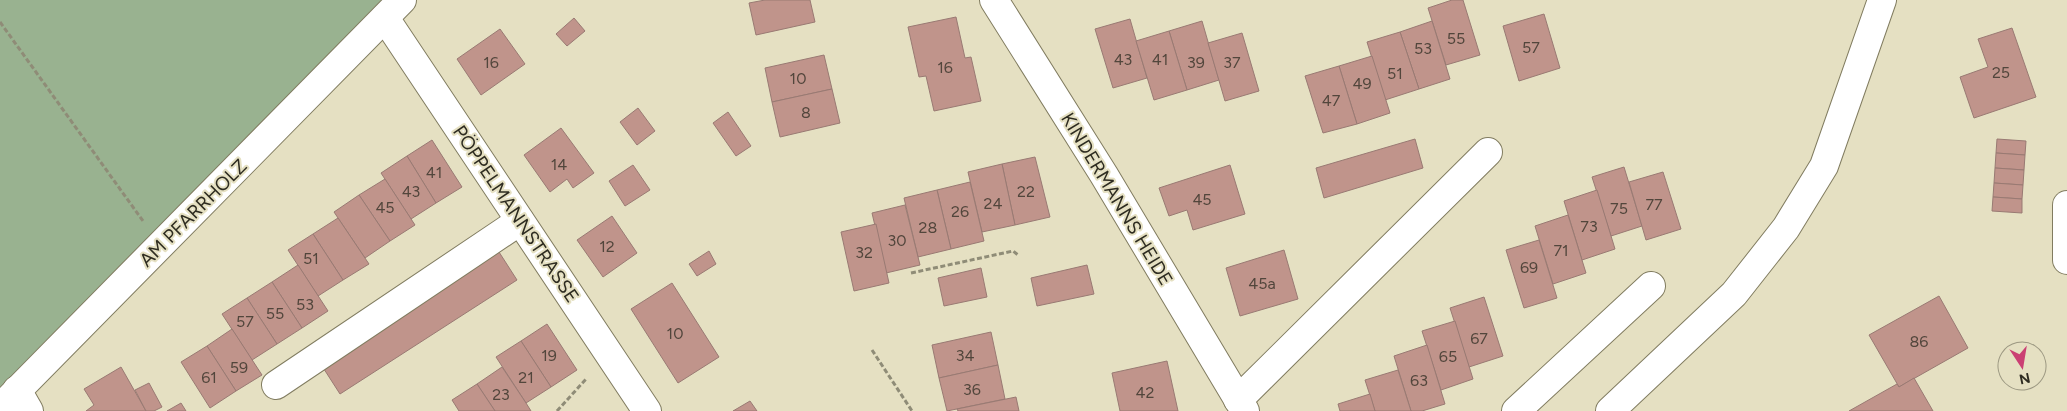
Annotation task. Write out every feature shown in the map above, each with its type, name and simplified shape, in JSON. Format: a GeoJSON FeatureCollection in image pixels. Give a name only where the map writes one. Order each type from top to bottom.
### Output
{"type":"FeatureCollection","features":[{"type":"Feature","properties":{"kind":"street","name":"KINDERMANNS HEIDE"},"geometry":{"type":"LineString","coordinates":[[994,0],[1104,176],[1241,405],[1488,152]]}},
{"type":"Feature","properties":{"kind":"street"},"geometry":{"type":"LineString","coordinates":[[1610,411],[1734,294],[1786,228],[1824,166],[1882,0]]}},
{"type":"Feature","properties":{"kind":"street","name":"PÖPPELMANNSTRASSE"},"geometry":{"type":"LineString","coordinates":[[393,9],[520,221],[647,411]]}},
{"type":"Feature","properties":{"kind":"street","name":"AM PFARRHOLZ"},"geometry":{"type":"LineString","coordinates":[[15,403],[161,246],[393,9]]}},
{"type":"Feature","properties":{"kind":"street"},"geometry":{"type":"LineString","coordinates":[[2067,205],[2067,260]]}},
{"type":"Feature","properties":{"kind":"street"},"geometry":{"type":"LineString","coordinates":[[276,385],[520,221]]}},
{"type":"Feature","properties":{"kind":"street"},"geometry":{"type":"LineString","coordinates":[[1516,411],[1651,286]]}},
{"type":"Feature","properties":{"kind":"path"},"geometry":{"type":"LineString","coordinates":[[0,22],[161,246]]}},
{"type":"Feature","properties":{"kind":"path"},"geometry":{"type":"LineString","coordinates":[[911,273],[1013,251],[1018,255]]}},
{"type":"Feature","properties":{"kind":"path"},"geometry":{"type":"LineString","coordinates":[[872,350],[912,411]]}},
{"type":"Feature","properties":{"kind":"path"},"geometry":{"type":"LineString","coordinates":[[557,411],[610,354]]}},
{"type":"Feature","properties":{"kind":"green space"},"geometry":{"type":"Polygon","coordinates":[[[0,0],[398,0],[0,390],[0,0]]]}},
{"type":"Feature","properties":{"kind":"building"},"geometry":{"type":"Polygon","coordinates":[[[765,0],[810,0],[815,22],[756,35],[749,3],[765,0]]]}},
{"type":"Feature","properties":{"kind":"building"},"geometry":{"type":"Polygon","coordinates":[[[1452,0],[1463,0],[1480,55],[1446,65],[1428,8],[1452,0]]]}},
{"type":"Feature","properties":{"kind":"building"},"geometry":{"type":"Polygon","coordinates":[[[1544,14],[1560,68],[1519,81],[1503,26],[1544,14]]]}},
{"type":"Feature","properties":{"kind":"building"},"geometry":{"type":"Polygon","coordinates":[[[956,17],[965,58],[971,57],[981,101],[934,111],[926,76],[919,77],[908,27],[956,17]]]}},
{"type":"Feature","properties":{"kind":"building"},"geometry":{"type":"Polygon","coordinates":[[[574,18],[585,31],[567,46],[556,34],[574,18]]]}},
{"type":"Feature","properties":{"kind":"building"},"geometry":{"type":"Polygon","coordinates":[[[1130,19],[1147,78],[1113,88],[1095,29],[1130,19]]]}},
{"type":"Feature","properties":{"kind":"building"},"geometry":{"type":"Polygon","coordinates":[[[1202,21],[1219,80],[1187,90],[1169,31],[1202,21]]]}},
{"type":"Feature","properties":{"kind":"building"},"geometry":{"type":"Polygon","coordinates":[[[1432,21],[1450,79],[1419,89],[1400,32],[1432,21]]]}},
{"type":"Feature","properties":{"kind":"building"},"geometry":{"type":"Polygon","coordinates":[[[2012,28],[2036,97],[1974,118],[1960,77],[1988,67],[1978,39],[2012,28]]]}},
{"type":"Feature","properties":{"kind":"building"},"geometry":{"type":"Polygon","coordinates":[[[500,29],[525,64],[481,95],[457,59],[500,29]]]}},
{"type":"Feature","properties":{"kind":"building"},"geometry":{"type":"Polygon","coordinates":[[[1169,31],[1187,90],[1154,100],[1136,41],[1169,31]]]}},
{"type":"Feature","properties":{"kind":"building"},"geometry":{"type":"Polygon","coordinates":[[[1400,32],[1419,89],[1385,100],[1367,42],[1400,32]]]}},
{"type":"Feature","properties":{"kind":"building"},"geometry":{"type":"Polygon","coordinates":[[[1242,33],[1259,91],[1225,101],[1208,43],[1242,33]]]}},
{"type":"Feature","properties":{"kind":"building"},"geometry":{"type":"Polygon","coordinates":[[[824,55],[832,89],[772,102],[765,68],[824,55]]]}},
{"type":"Feature","properties":{"kind":"building"},"geometry":{"type":"Polygon","coordinates":[[[1372,56],[1390,113],[1357,124],[1339,66],[1372,56]]]}},
{"type":"Feature","properties":{"kind":"building"},"geometry":{"type":"Polygon","coordinates":[[[1339,66],[1357,124],[1323,133],[1305,76],[1339,66]]]}},
{"type":"Feature","properties":{"kind":"building"},"geometry":{"type":"Polygon","coordinates":[[[832,89],[840,123],[780,137],[772,102],[832,89]]]}},
{"type":"Feature","properties":{"kind":"building"},"geometry":{"type":"Polygon","coordinates":[[[638,108],[655,131],[637,145],[620,122],[638,108]]]}},
{"type":"Feature","properties":{"kind":"building"},"geometry":{"type":"Polygon","coordinates":[[[728,112],[751,146],[736,156],[713,123],[728,112]]]}},
{"type":"Feature","properties":{"kind":"building"},"geometry":{"type":"Polygon","coordinates":[[[561,128],[594,173],[573,188],[567,179],[550,192],[524,155],[561,128]]]}},
{"type":"Feature","properties":{"kind":"building"},"geometry":{"type":"Polygon","coordinates":[[[1415,139],[1423,168],[1324,198],[1316,168],[1415,139]]]}},
{"type":"Feature","properties":{"kind":"building"},"geometry":{"type":"Polygon","coordinates":[[[1997,139],[2026,141],[2025,155],[1996,153],[1997,139]]]}},
{"type":"Feature","properties":{"kind":"building"},"geometry":{"type":"Polygon","coordinates":[[[432,140],[462,187],[436,203],[407,156],[432,140]]]}},
{"type":"Feature","properties":{"kind":"building"},"geometry":{"type":"Polygon","coordinates":[[[1996,153],[2025,155],[2024,170],[1995,168],[1996,153]]]}},
{"type":"Feature","properties":{"kind":"building"},"geometry":{"type":"Polygon","coordinates":[[[407,156],[436,203],[411,219],[381,173],[407,156]]]}},
{"type":"Feature","properties":{"kind":"building"},"geometry":{"type":"Polygon","coordinates":[[[1035,157],[1050,217],[1015,225],[1002,164],[1035,157]]]}},
{"type":"Feature","properties":{"kind":"building"},"geometry":{"type":"Polygon","coordinates":[[[1002,164],[1015,225],[982,232],[968,172],[1002,164]]]}},
{"type":"Feature","properties":{"kind":"building"},"geometry":{"type":"Polygon","coordinates":[[[633,165],[650,190],[625,206],[609,181],[633,165]]]}},
{"type":"Feature","properties":{"kind":"building"},"geometry":{"type":"Polygon","coordinates":[[[1230,165],[1245,214],[1193,230],[1187,210],[1169,216],[1159,188],[1230,165]]]}},
{"type":"Feature","properties":{"kind":"building"},"geometry":{"type":"Polygon","coordinates":[[[1624,167],[1642,226],[1611,236],[1592,177],[1624,167]]]}},
{"type":"Feature","properties":{"kind":"building"},"geometry":{"type":"Polygon","coordinates":[[[1995,168],[2024,170],[2023,185],[1994,183],[1995,168]]]}},
{"type":"Feature","properties":{"kind":"building"},"geometry":{"type":"Polygon","coordinates":[[[1663,172],[1681,229],[1646,240],[1629,182],[1663,172]]]}},
{"type":"Feature","properties":{"kind":"building"},"geometry":{"type":"Polygon","coordinates":[[[385,179],[415,225],[390,241],[359,195],[385,179]]]}},
{"type":"Feature","properties":{"kind":"building"},"geometry":{"type":"Polygon","coordinates":[[[970,182],[984,241],[951,249],[937,190],[970,182]]]}},
{"type":"Feature","properties":{"kind":"building"},"geometry":{"type":"Polygon","coordinates":[[[1994,183],[2023,185],[2022,199],[1993,197],[1994,183]]]}},
{"type":"Feature","properties":{"kind":"building"},"geometry":{"type":"Polygon","coordinates":[[[937,190],[951,249],[918,257],[904,198],[937,190]]]}},
{"type":"Feature","properties":{"kind":"building"},"geometry":{"type":"Polygon","coordinates":[[[1597,190],[1615,249],[1582,260],[1564,201],[1597,190]]]}},
{"type":"Feature","properties":{"kind":"building"},"geometry":{"type":"Polygon","coordinates":[[[359,195],[390,241],[365,258],[334,212],[359,195]]]}},
{"type":"Feature","properties":{"kind":"building"},"geometry":{"type":"Polygon","coordinates":[[[1993,197],[2022,199],[2022,213],[1992,211],[1993,197]]]}},
{"type":"Feature","properties":{"kind":"building"},"geometry":{"type":"Polygon","coordinates":[[[905,205],[920,265],[886,273],[872,213],[905,205]]]}},
{"type":"Feature","properties":{"kind":"building"},"geometry":{"type":"Polygon","coordinates":[[[1568,215],[1586,273],[1553,284],[1535,226],[1568,215]]]}},
{"type":"Feature","properties":{"kind":"building"},"geometry":{"type":"Polygon","coordinates":[[[612,216],[637,253],[603,277],[577,240],[612,216]]]}},
{"type":"Feature","properties":{"kind":"building"},"geometry":{"type":"Polygon","coordinates":[[[338,218],[369,264],[343,280],[313,234],[338,218]]]}},
{"type":"Feature","properties":{"kind":"building"},"geometry":{"type":"Polygon","coordinates":[[[876,224],[889,283],[854,291],[841,232],[876,224]]]}},
{"type":"Feature","properties":{"kind":"building"},"geometry":{"type":"Polygon","coordinates":[[[313,234],[343,280],[318,296],[288,250],[313,234]]]}},
{"type":"Feature","properties":{"kind":"building"},"geometry":{"type":"Polygon","coordinates":[[[1539,240],[1557,298],[1524,308],[1506,250],[1539,240]]]}},
{"type":"Feature","properties":{"kind":"building"},"geometry":{"type":"Polygon","coordinates":[[[1284,250],[1298,299],[1240,316],[1226,268],[1284,250]]]}},
{"type":"Feature","properties":{"kind":"building"},"geometry":{"type":"Polygon","coordinates":[[[709,251],[716,264],[697,276],[689,264],[709,251]]]}},
{"type":"Feature","properties":{"kind":"building"},"geometry":{"type":"Polygon","coordinates":[[[499,252],[517,280],[340,394],[322,366],[499,252]]]}},
{"type":"Feature","properties":{"kind":"building"},"geometry":{"type":"Polygon","coordinates":[[[298,265],[328,311],[302,328],[272,282],[298,265]]]}},
{"type":"Feature","properties":{"kind":"building"},"geometry":{"type":"Polygon","coordinates":[[[1087,265],[1094,294],[1037,306],[1031,278],[1087,265]]]}},
{"type":"Feature","properties":{"kind":"building"},"geometry":{"type":"Polygon","coordinates":[[[981,268],[987,297],[944,306],[938,278],[981,268]]]}},
{"type":"Feature","properties":{"kind":"building"},"geometry":{"type":"Polygon","coordinates":[[[272,282],[302,328],[277,344],[247,298],[272,282]]]}},
{"type":"Feature","properties":{"kind":"building"},"geometry":{"type":"Polygon","coordinates":[[[672,283],[719,357],[678,383],[631,309],[672,283]]]}},
{"type":"Feature","properties":{"kind":"building"},"geometry":{"type":"Polygon","coordinates":[[[1939,296],[1968,348],[1899,387],[1869,335],[1939,296]]]}},
{"type":"Feature","properties":{"kind":"building"},"geometry":{"type":"Polygon","coordinates":[[[1484,297],[1503,356],[1469,367],[1450,308],[1484,297]]]}},
{"type":"Feature","properties":{"kind":"building"},"geometry":{"type":"Polygon","coordinates":[[[247,298],[277,344],[252,360],[222,314],[247,298]]]}},
{"type":"Feature","properties":{"kind":"building"},"geometry":{"type":"Polygon","coordinates":[[[1455,321],[1473,379],[1441,390],[1422,331],[1455,321]]]}},
{"type":"Feature","properties":{"kind":"building"},"geometry":{"type":"Polygon","coordinates":[[[547,324],[577,370],[551,387],[521,341],[547,324]]]}},
{"type":"Feature","properties":{"kind":"building"},"geometry":{"type":"Polygon","coordinates":[[[232,329],[262,375],[236,391],[207,346],[232,329]]]}},
{"type":"Feature","properties":{"kind":"building"},"geometry":{"type":"Polygon","coordinates":[[[991,332],[998,365],[939,378],[932,345],[991,332]]]}},
{"type":"Feature","properties":{"kind":"building"},"geometry":{"type":"Polygon","coordinates":[[[521,341],[551,387],[526,403],[496,357],[521,341]]]}},
{"type":"Feature","properties":{"kind":"building"},"geometry":{"type":"Polygon","coordinates":[[[1427,345],[1445,404],[1422,411],[1411,411],[1394,356],[1427,345]]]}},
{"type":"Feature","properties":{"kind":"building"},"geometry":{"type":"Polygon","coordinates":[[[207,346],[236,391],[210,408],[181,362],[207,346]]]}},
{"type":"Feature","properties":{"kind":"building"},"geometry":{"type":"Polygon","coordinates":[[[1167,361],[1178,411],[1120,411],[1112,373],[1167,361]]]}},
{"type":"Feature","properties":{"kind":"building"},"geometry":{"type":"Polygon","coordinates":[[[998,365],[1005,399],[947,411],[939,378],[998,365]]]}},
{"type":"Feature","properties":{"kind":"building"},"geometry":{"type":"Polygon","coordinates":[[[121,367],[146,411],[86,411],[94,405],[84,389],[121,367]]]}},
{"type":"Feature","properties":{"kind":"building"},"geometry":{"type":"Polygon","coordinates":[[[502,367],[531,411],[495,411],[477,384],[502,367]]]}},
{"type":"Feature","properties":{"kind":"building"},"geometry":{"type":"Polygon","coordinates":[[[1398,370],[1411,411],[1375,411],[1365,380],[1398,370]]]}},
{"type":"Feature","properties":{"kind":"building"},"geometry":{"type":"Polygon","coordinates":[[[1914,378],[1933,411],[1849,411],[1897,384],[1899,387],[1914,378]]]}},
{"type":"Feature","properties":{"kind":"building"},"geometry":{"type":"Polygon","coordinates":[[[149,383],[162,407],[154,411],[146,411],[135,390],[149,383]]]}},
{"type":"Feature","properties":{"kind":"building"},"geometry":{"type":"Polygon","coordinates":[[[477,384],[495,411],[459,411],[452,400],[477,384]]]}},
{"type":"Feature","properties":{"kind":"building"},"geometry":{"type":"Polygon","coordinates":[[[1370,394],[1375,411],[1340,411],[1338,404],[1370,394]]]}},
{"type":"Feature","properties":{"kind":"building"},"geometry":{"type":"Polygon","coordinates":[[[1016,397],[1019,411],[958,411],[957,409],[1016,397]]]}},
{"type":"Feature","properties":{"kind":"building"},"geometry":{"type":"Polygon","coordinates":[[[750,401],[757,411],[733,411],[750,401]]]}},
{"type":"Feature","properties":{"kind":"building"},"geometry":{"type":"Polygon","coordinates":[[[181,403],[186,411],[167,411],[181,403]]]}}]}
